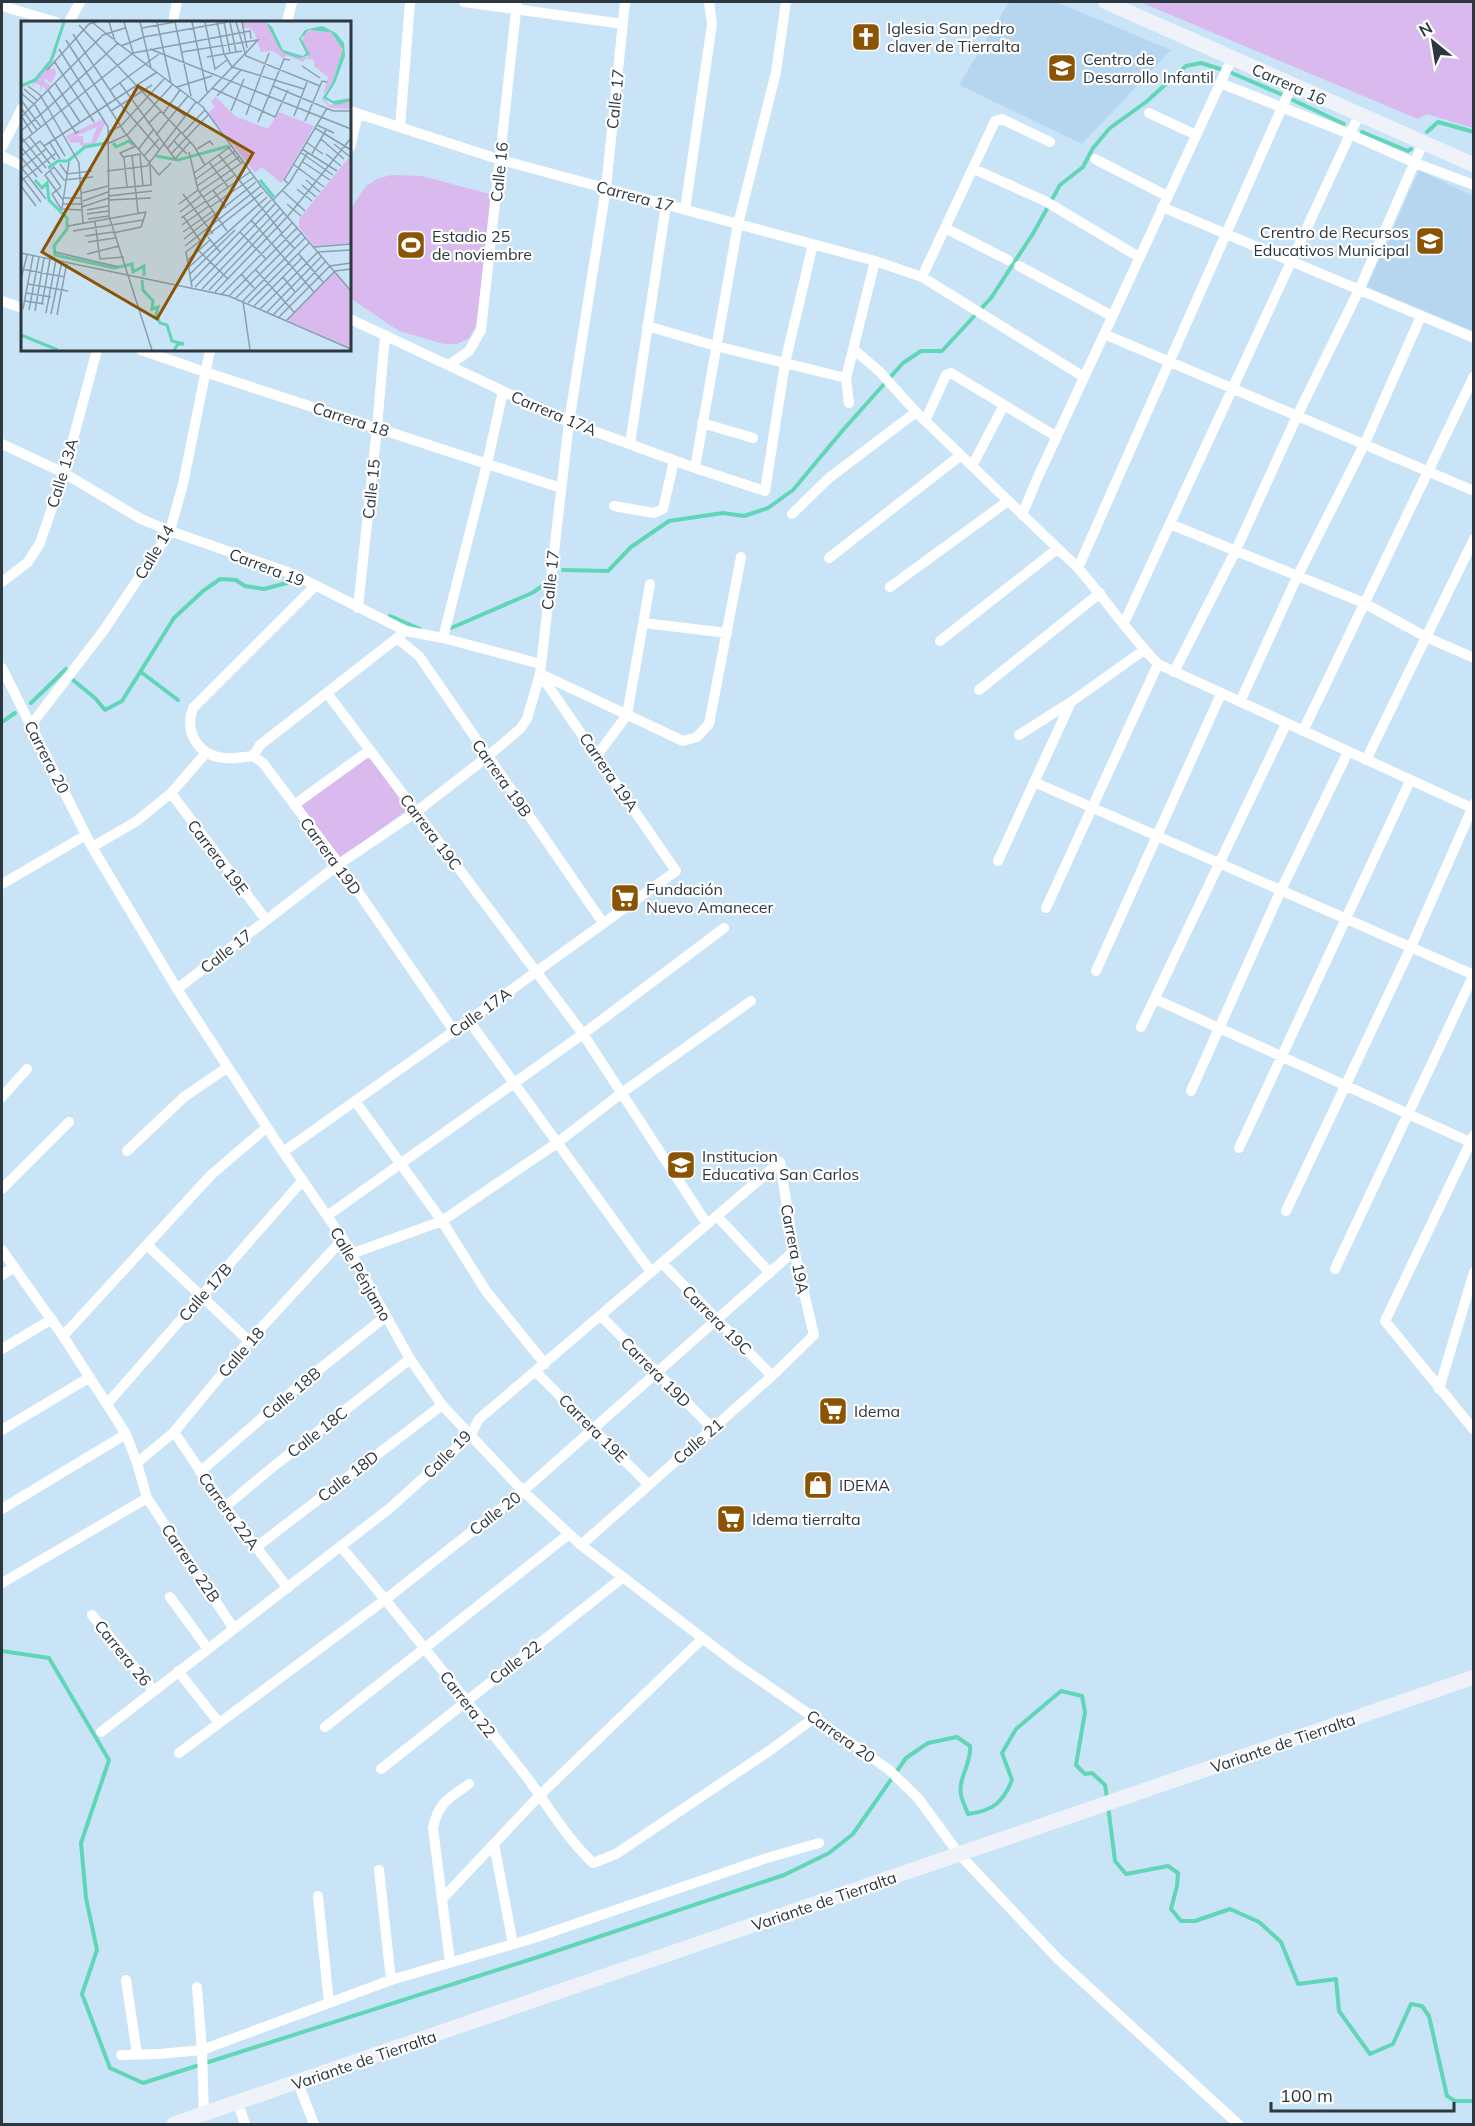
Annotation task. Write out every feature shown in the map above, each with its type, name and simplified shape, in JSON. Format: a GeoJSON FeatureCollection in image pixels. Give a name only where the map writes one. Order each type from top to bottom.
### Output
{"type":"FeatureCollection","features":[{"type":"Feature","properties":{"kind":"main road","name":"Carrera 16"},"geometry":{"type":"LineString","coordinates":[[1106,2],[1473,165]]}},
{"type":"Feature","properties":{"kind":"main road","name":"Variante de Tierralta"},"geometry":{"type":"LineString","coordinates":[[176,2124],[1473,1677]]}},
{"type":"Feature","properties":{"kind":"street"},"geometry":{"type":"LineString","coordinates":[[70,21],[80,2]]}},
{"type":"Feature","properties":{"kind":"street"},"geometry":{"type":"LineString","coordinates":[[173,21],[177,2]]}},
{"type":"Feature","properties":{"kind":"street"},"geometry":{"type":"LineString","coordinates":[[287,21],[292,2]]}},
{"type":"Feature","properties":{"kind":"street"},"geometry":{"type":"LineString","coordinates":[[400,127],[410,2]]}},
{"type":"Feature","properties":{"kind":"street"},"geometry":{"type":"LineString","coordinates":[[464,2],[516,5],[623,24]]}},
{"type":"Feature","properties":{"kind":"street","name":"Calle 17"},"geometry":{"type":"LineString","coordinates":[[177,989],[339,864],[416,812],[488,757],[520,729],[527,719],[541,669],[569,422],[606,188],[625,2]]}},
{"type":"Feature","properties":{"kind":"street"},"geometry":{"type":"LineString","coordinates":[[685,210],[711,24],[709,2]]}},
{"type":"Feature","properties":{"kind":"street"},"geometry":{"type":"LineString","coordinates":[[694,468],[738,224],[776,72],[786,2]]}},
{"type":"Feature","properties":{"kind":"street","name":"Calle 16"},"geometry":{"type":"LineString","coordinates":[[448,365],[469,351],[481,330],[516,5]]}},
{"type":"Feature","properties":{"kind":"street"},"geometry":{"type":"LineString","coordinates":[[2,6],[53,21]]}},
{"type":"Feature","properties":{"kind":"street"},"geometry":{"type":"LineString","coordinates":[[1022,515],[1232,58]]}},
{"type":"Feature","properties":{"kind":"street"},"geometry":{"type":"LineString","coordinates":[[1220,83],[1473,185]]}},
{"type":"Feature","properties":{"kind":"street"},"geometry":{"type":"LineString","coordinates":[[1077,568],[1292,85]]}},
{"type":"Feature","properties":{"kind":"street"},"geometry":{"type":"LineString","coordinates":[[2,147],[21,110]]}},
{"type":"Feature","properties":{"kind":"street"},"geometry":{"type":"LineString","coordinates":[[351,138],[354,113]]}},
{"type":"Feature","properties":{"kind":"street","name":"Carrera 17"},"geometry":{"type":"LineString","coordinates":[[354,113],[501,160],[875,261],[922,277],[1084,377]]}},
{"type":"Feature","properties":{"kind":"street"},"geometry":{"type":"LineString","coordinates":[[1149,113],[1196,135]]}},
{"type":"Feature","properties":{"kind":"street"},"geometry":{"type":"LineString","coordinates":[[1124,623],[1359,115]]}},
{"type":"Feature","properties":{"kind":"street"},"geometry":{"type":"LineString","coordinates":[[922,277],[994,123],[999,119],[1050,142]]}},
{"type":"Feature","properties":{"kind":"street"},"geometry":{"type":"LineString","coordinates":[[1174,672],[1236,550],[1297,416],[1359,290],[1423,142]]}},
{"type":"Feature","properties":{"kind":"street"},"geometry":{"type":"LineString","coordinates":[[2,156],[21,166]]}},
{"type":"Feature","properties":{"kind":"street"},"geometry":{"type":"LineString","coordinates":[[1095,159],[1167,196]]}},
{"type":"Feature","properties":{"kind":"street"},"geometry":{"type":"LineString","coordinates":[[974,169],[1045,201],[1139,257]]}},
{"type":"Feature","properties":{"kind":"street"},"geometry":{"type":"LineString","coordinates":[[630,444],[666,205]]}},
{"type":"Feature","properties":{"kind":"street"},"geometry":{"type":"LineString","coordinates":[[1162,207],[1473,338]]}},
{"type":"Feature","properties":{"kind":"street"},"geometry":{"type":"LineString","coordinates":[[945,228],[1008,260]]}},
{"type":"Feature","properties":{"kind":"street"},"geometry":{"type":"LineString","coordinates":[[785,363],[813,244]]}},
{"type":"Feature","properties":{"kind":"street"},"geometry":{"type":"LineString","coordinates":[[849,403],[846,378],[875,261]]}},
{"type":"Feature","properties":{"kind":"street"},"geometry":{"type":"LineString","coordinates":[[1019,266],[1112,316]]}},
{"type":"Feature","properties":{"kind":"street"},"geometry":{"type":"LineString","coordinates":[[2,301],[21,308]]}},
{"type":"Feature","properties":{"kind":"street"},"geometry":{"type":"LineString","coordinates":[[1240,702],[1297,577],[1364,445],[1421,316]]}},
{"type":"Feature","properties":{"kind":"street","name":"Carrera 17A"},"geometry":{"type":"LineString","coordinates":[[351,319],[569,422],[694,468],[765,491],[785,363]]}},
{"type":"Feature","properties":{"kind":"street"},"geometry":{"type":"LineString","coordinates":[[647,326],[716,346],[846,378]]}},
{"type":"Feature","properties":{"kind":"street"},"geometry":{"type":"LineString","coordinates":[[1104,334],[1473,491]]}},
{"type":"Feature","properties":{"kind":"street","name":"Calle 15"},"geometry":{"type":"LineString","coordinates":[[358,608],[385,335]]}},
{"type":"Feature","properties":{"kind":"street"},"geometry":{"type":"LineString","coordinates":[[853,349],[879,371],[925,421],[1077,568],[1158,664],[1410,781],[1473,807],[1411,947],[1286,1211]]}},
{"type":"Feature","properties":{"kind":"street","name":"Calle 13A"},"geometry":{"type":"LineString","coordinates":[[2,582],[27,562],[40,543],[64,472],[97,351]]}},
{"type":"Feature","properties":{"kind":"street","name":"Carrera 18"},"geometry":{"type":"LineString","coordinates":[[144,351],[561,488]]}},
{"type":"Feature","properties":{"kind":"street","name":"Calle 14"},"geometry":{"type":"LineString","coordinates":[[31,725],[104,630],[170,531],[183,484],[210,351]]}},
{"type":"Feature","properties":{"kind":"street"},"geometry":{"type":"LineString","coordinates":[[925,421],[946,375],[951,373],[1057,437]]}},
{"type":"Feature","properties":{"kind":"street"},"geometry":{"type":"LineString","coordinates":[[1303,731],[1473,376]]}},
{"type":"Feature","properties":{"kind":"street"},"geometry":{"type":"LineString","coordinates":[[442,638],[487,464],[503,391]]}},
{"type":"Feature","properties":{"kind":"street"},"geometry":{"type":"LineString","coordinates":[[972,466],[1004,405]]}},
{"type":"Feature","properties":{"kind":"street"},"geometry":{"type":"LineString","coordinates":[[792,514],[829,478],[916,412]]}},
{"type":"Feature","properties":{"kind":"street"},"geometry":{"type":"LineString","coordinates":[[702,423],[753,438]]}},
{"type":"Feature","properties":{"kind":"street","name":"Carrera 19"},"geometry":{"type":"LineString","coordinates":[[2,444],[64,472],[141,519],[293,574],[358,608],[402,635],[442,638],[541,669],[627,715],[682,741],[697,737],[709,724],[727,633]]}},
{"type":"Feature","properties":{"kind":"street"},"geometry":{"type":"LineString","coordinates":[[829,558],[961,455]]}},
{"type":"Feature","properties":{"kind":"street"},"geometry":{"type":"LineString","coordinates":[[614,506],[654,513],[663,509],[674,460]]}},
{"type":"Feature","properties":{"kind":"street"},"geometry":{"type":"LineString","coordinates":[[890,587],[1008,501]]}},
{"type":"Feature","properties":{"kind":"street"},"geometry":{"type":"LineString","coordinates":[[1170,524],[1364,603],[1426,637],[1473,658]]}},
{"type":"Feature","properties":{"kind":"street"},"geometry":{"type":"LineString","coordinates":[[1366,760],[1473,539]]}},
{"type":"Feature","properties":{"kind":"street"},"geometry":{"type":"LineString","coordinates":[[940,641],[1057,549]]}},
{"type":"Feature","properties":{"kind":"street"},"geometry":{"type":"LineString","coordinates":[[644,623],[727,633],[741,557]]}},
{"type":"Feature","properties":{"kind":"street"},"geometry":{"type":"LineString","coordinates":[[597,754],[627,715],[650,584]]}},
{"type":"Feature","properties":{"kind":"street"},"geometry":{"type":"LineString","coordinates":[[315,586],[193,708],[189,719],[193,738],[206,753],[225,758],[253,756],[260,745],[402,635]]}},
{"type":"Feature","properties":{"kind":"street"},"geometry":{"type":"LineString","coordinates":[[979,690],[1100,593]]}},
{"type":"Feature","properties":{"kind":"street","name":"Carrera 19B"},"geometry":{"type":"LineString","coordinates":[[402,635],[603,923]]}},
{"type":"Feature","properties":{"kind":"street"},"geometry":{"type":"LineString","coordinates":[[1018,735],[1071,702],[1144,650]]}},
{"type":"Feature","properties":{"kind":"street"},"geometry":{"type":"LineString","coordinates":[[1046,908],[1158,664]]}},
{"type":"Feature","properties":{"kind":"street","name":"Carrera 20"},"geometry":{"type":"LineString","coordinates":[[2,668],[6,689],[31,725],[92,847]]}},
{"type":"Feature","properties":{"kind":"street","name":"Carrera 19A"},"geometry":{"type":"LineString","coordinates":[[541,669],[676,871]]}},
{"type":"Feature","properties":{"kind":"street","name":"Carrera 19C"},"geometry":{"type":"LineString","coordinates":[[327,693],[583,1034],[707,1224]]}},
{"type":"Feature","properties":{"kind":"street"},"geometry":{"type":"LineString","coordinates":[[1096,971],[1221,694]]}},
{"type":"Feature","properties":{"kind":"street"},"geometry":{"type":"LineString","coordinates":[[998,861],[1071,702]]}},
{"type":"Feature","properties":{"kind":"street"},"geometry":{"type":"LineString","coordinates":[[1141,1028],[1286,723]]}},
{"type":"Feature","properties":{"kind":"street"},"geometry":{"type":"LineString","coordinates":[[294,805],[370,750]]}},
{"type":"Feature","properties":{"kind":"street"},"geometry":{"type":"LineString","coordinates":[[1191,1091],[1281,890],[1348,752]]}},
{"type":"Feature","properties":{"kind":"street"},"geometry":{"type":"LineString","coordinates":[[92,847],[138,821],[171,793],[206,753]]}},
{"type":"Feature","properties":{"kind":"street","name":"Carrera 19D"},"geometry":{"type":"LineString","coordinates":[[253,756],[263,763],[339,864],[454,1031]]}},
{"type":"Feature","properties":{"kind":"street"},"geometry":{"type":"LineString","coordinates":[[1239,1148],[1410,781]]}},
{"type":"Feature","properties":{"kind":"street"},"geometry":{"type":"LineString","coordinates":[[1034,782],[1473,974],[1335,1269]]}},
{"type":"Feature","properties":{"kind":"street","name":"Carrera 19E"},"geometry":{"type":"LineString","coordinates":[[171,793],[266,920]]}},
{"type":"Feature","properties":{"kind":"street"},"geometry":{"type":"LineString","coordinates":[[2,884],[86,835]]}},
{"type":"Feature","properties":{"kind":"street","name":"Calle Pénjamo"},"geometry":{"type":"LineString","coordinates":[[92,847],[177,989],[283,1152],[343,1239],[410,1359],[442,1405],[523,1491],[581,1545],[702,1639]]}},
{"type":"Feature","properties":{"kind":"street","name":"Calle 17A"},"geometry":{"type":"LineString","coordinates":[[283,1152],[676,871]]}},
{"type":"Feature","properties":{"kind":"street"},"geometry":{"type":"LineString","coordinates":[[327,1216],[583,1034],[724,928]]}},
{"type":"Feature","properties":{"kind":"street"},"geometry":{"type":"LineString","coordinates":[[1155,999],[1407,1113],[1472,1138],[1385,1322],[1473,1430]]}},
{"type":"Feature","properties":{"kind":"street"},"geometry":{"type":"LineString","coordinates":[[351,1254],[442,1221],[557,1143],[622,1092],[751,1001]]}},
{"type":"Feature","properties":{"kind":"street"},"geometry":{"type":"LineString","coordinates":[[469,1021],[651,1272]]}},
{"type":"Feature","properties":{"kind":"street"},"geometry":{"type":"LineString","coordinates":[[127,1151],[184,1097],[228,1067]]}},
{"type":"Feature","properties":{"kind":"street"},"geometry":{"type":"LineString","coordinates":[[2,1096],[27,1070]]}},
{"type":"Feature","properties":{"kind":"street","name":"Carrera 19E"},"geometry":{"type":"LineString","coordinates":[[355,1101],[442,1221],[486,1291],[541,1368],[593,1429],[649,1485]]}},
{"type":"Feature","properties":{"kind":"street"},"geometry":{"type":"LineString","coordinates":[[2,1189],[69,1122]]}},
{"type":"Feature","properties":{"kind":"street"},"geometry":{"type":"LineString","coordinates":[[63,1336],[211,1175],[267,1127]]}},
{"type":"Feature","properties":{"kind":"street","name":"Carrera 19A"},"geometry":{"type":"LineString","coordinates":[[780,1162],[794,1251],[814,1335]]}},
{"type":"Feature","properties":{"kind":"street","name":"Calle 19"},"geometry":{"type":"LineString","coordinates":[[101,1732],[390,1508],[471,1436],[479,1419],[780,1162]]}},
{"type":"Feature","properties":{"kind":"street","name":"Calle 17B"},"geometry":{"type":"LineString","coordinates":[[107,1404],[303,1180]]}},
{"type":"Feature","properties":{"kind":"street"},"geometry":{"type":"LineString","coordinates":[[717,1216],[770,1273]]}},
{"type":"Feature","properties":{"kind":"street","name":"Calle 18"},"geometry":{"type":"LineString","coordinates":[[137,1463],[174,1432],[249,1341],[343,1239]]}},
{"type":"Feature","properties":{"kind":"street"},"geometry":{"type":"LineString","coordinates":[[147,1245],[249,1341]]}},
{"type":"Feature","properties":{"kind":"street","name":"Carrera 22B"},"geometry":{"type":"LineString","coordinates":[[2,1250],[52,1319],[126,1434],[147,1497],[234,1629]]}},
{"type":"Feature","properties":{"kind":"street","name":"Calle 20"},"geometry":{"type":"LineString","coordinates":[[179,1753],[386,1599],[523,1491],[794,1251]]}},
{"type":"Feature","properties":{"kind":"street","name":"Carrera 19C"},"geometry":{"type":"LineString","coordinates":[[662,1263],[772,1376]]}},
{"type":"Feature","properties":{"kind":"street"},"geometry":{"type":"LineString","coordinates":[[2,1275],[14,1267]]}},
{"type":"Feature","properties":{"kind":"street"},"geometry":{"type":"LineString","coordinates":[[1439,1389],[1473,1272]]}},
{"type":"Feature","properties":{"kind":"street","name":"Carrera 19D"},"geometry":{"type":"LineString","coordinates":[[600,1316],[712,1429]]}},
{"type":"Feature","properties":{"kind":"street","name":"Calle 18B"},"geometry":{"type":"LineString","coordinates":[[200,1472],[302,1383],[385,1317]]}},
{"type":"Feature","properties":{"kind":"street"},"geometry":{"type":"LineString","coordinates":[[2,1349],[52,1319]]}},
{"type":"Feature","properties":{"kind":"street","name":"Calle 21"},"geometry":{"type":"LineString","coordinates":[[581,1545],[772,1376],[814,1335]]}},
{"type":"Feature","properties":{"kind":"street","name":"Calle 18C"},"geometry":{"type":"LineString","coordinates":[[225,1507],[410,1359]]}},
{"type":"Feature","properties":{"kind":"street"},"geometry":{"type":"LineString","coordinates":[[2,1430],[90,1377]]}},
{"type":"Feature","properties":{"kind":"street","name":"Calle 18D"},"geometry":{"type":"LineString","coordinates":[[255,1548],[442,1405]]}},
{"type":"Feature","properties":{"kind":"street","name":"Carrera 22A"},"geometry":{"type":"LineString","coordinates":[[174,1432],[225,1507],[288,1588]]}},
{"type":"Feature","properties":{"kind":"street"},"geometry":{"type":"LineString","coordinates":[[2,1509],[126,1434]]}},
{"type":"Feature","properties":{"kind":"street"},"geometry":{"type":"LineString","coordinates":[[2,1583],[147,1497]]}},
{"type":"Feature","properties":{"kind":"street"},"geometry":{"type":"LineString","coordinates":[[325,1727],[569,1534]]}},
{"type":"Feature","properties":{"kind":"street","name":"Carrera 22"},"geometry":{"type":"LineString","coordinates":[[341,1547],[386,1599],[540,1795],[583,1854],[593,1863],[616,1854],[814,1718]]}},
{"type":"Feature","properties":{"kind":"street","name":"Calle 22"},"geometry":{"type":"LineString","coordinates":[[381,1769],[622,1578]]}},
{"type":"Feature","properties":{"kind":"street"},"geometry":{"type":"LineString","coordinates":[[170,1597],[208,1649]]}},
{"type":"Feature","properties":{"kind":"street","name":"Carrera 26"},"geometry":{"type":"LineString","coordinates":[[92,1615],[153,1690]]}},
{"type":"Feature","properties":{"kind":"street"},"geometry":{"type":"LineString","coordinates":[[443,1898],[540,1795],[702,1639]]}},
{"type":"Feature","properties":{"kind":"street","name":"Carrera 20"},"geometry":{"type":"LineString","coordinates":[[702,1639],[888,1769],[918,1798],[959,1854],[1058,1959],[1238,2124]]}},
{"type":"Feature","properties":{"kind":"street"},"geometry":{"type":"LineString","coordinates":[[178,1671],[219,1723]]}},
{"type":"Feature","properties":{"kind":"street"},"geometry":{"type":"LineString","coordinates":[[450,1962],[433,1828],[442,1803],[469,1784]]}},
{"type":"Feature","properties":{"kind":"street"},"geometry":{"type":"LineString","coordinates":[[121,2055],[202,2050],[391,1980],[513,1944],[767,1858],[819,1843]]}},
{"type":"Feature","properties":{"kind":"street"},"geometry":{"type":"LineString","coordinates":[[494,1844],[513,1944]]}},
{"type":"Feature","properties":{"kind":"street"},"geometry":{"type":"LineString","coordinates":[[379,1870],[391,1980]]}},
{"type":"Feature","properties":{"kind":"street"},"geometry":{"type":"LineString","coordinates":[[318,1896],[329,2003]]}},
{"type":"Feature","properties":{"kind":"street"},"geometry":{"type":"LineString","coordinates":[[126,1980],[137,2054]]}},
{"type":"Feature","properties":{"kind":"street"},"geometry":{"type":"LineString","coordinates":[[197,1987],[204,2114]]}},
{"type":"Feature","properties":{"kind":"street"},"geometry":{"type":"LineString","coordinates":[[298,2083],[314,2124]]}},
{"type":"Feature","properties":{"kind":"street"},"geometry":{"type":"LineString","coordinates":[[238,2103],[245,2124]]}},
{"type":"Feature","properties":{"kind":"shaded area","name":"Centro de Desarrollo Infantil"},"geometry":{"type":"Polygon","coordinates":[[[1009,2],[1056,2],[1171,50],[1082,144],[959,85],[1009,2]]]}},
{"type":"Feature","properties":{"kind":"shaded area"},"geometry":{"type":"Polygon","coordinates":[[[1140,2],[1473,2],[1473,128],[1427,114],[1418,119],[1140,2]]]}},
{"type":"Feature","properties":{"kind":"shaded area","name":"Crentro de Recursos Educativos Municipal"},"geometry":{"type":"Polygon","coordinates":[[[1419,170],[1473,196],[1473,331],[1367,287],[1419,170]]]}},
{"type":"Feature","properties":{"kind":"shaded area"},"geometry":{"type":"Polygon","coordinates":[[[392,175],[422,176],[493,195],[476,326],[469,338],[457,344],[444,344],[399,331],[351,299],[351,208],[366,186],[379,178],[392,175]]]}},
{"type":"Feature","properties":{"kind":"shaded area"},"geometry":{"type":"Polygon","coordinates":[[[368,755],[408,809],[340,859],[300,805],[368,755]]]}},
{"type":"Feature","properties":{"kind":"waterway"},"geometry":{"type":"LineString","coordinates":[[563,570],[608,571],[631,547],[669,521],[723,513],[744,516],[768,508],[793,490],[903,363],[921,351],[942,351],[991,298],[1034,232],[1060,185],[1083,167],[1093,148],[1110,128],[1146,102],[1186,66],[1201,63],[1220,69]]}},
{"type":"Feature","properties":{"kind":"waterway"},"geometry":{"type":"LineString","coordinates":[[1232,73],[1283,95]]}},
{"type":"Feature","properties":{"kind":"waterway"},"geometry":{"type":"LineString","coordinates":[[1293,100],[1344,124]]}},
{"type":"Feature","properties":{"kind":"waterway"},"geometry":{"type":"LineString","coordinates":[[1427,132],[1438,122],[1474,132]]}},
{"type":"Feature","properties":{"kind":"waterway"},"geometry":{"type":"LineString","coordinates":[[1362,132],[1408,151],[1411,149]]}},
{"type":"Feature","properties":{"kind":"waterway"},"geometry":{"type":"LineString","coordinates":[[73,680],[95,698],[105,710],[122,701],[174,618],[203,591],[220,579],[236,580],[245,586],[264,589],[294,581]]}},
{"type":"Feature","properties":{"kind":"waterway"},"geometry":{"type":"LineString","coordinates":[[451,628],[532,593],[544,585]]}},
{"type":"Feature","properties":{"kind":"waterway"},"geometry":{"type":"LineString","coordinates":[[390,616],[420,629]]}},
{"type":"Feature","properties":{"kind":"waterway"},"geometry":{"type":"LineString","coordinates":[[31,703],[66,669]]}},
{"type":"Feature","properties":{"kind":"waterway"},"geometry":{"type":"LineString","coordinates":[[141,672],[178,700]]}},
{"type":"Feature","properties":{"kind":"waterway"},"geometry":{"type":"LineString","coordinates":[[2,722],[15,713]]}},
{"type":"Feature","properties":{"kind":"waterway"},"geometry":{"type":"LineString","coordinates":[[2,1651],[49,1658],[109,1760],[81,1843],[86,1898],[97,1950],[82,1994],[110,2068],[143,2083],[541,1956],[784,1875],[829,1853],[853,1834],[906,1758],[928,1743],[957,1737],[970,1746],[969,1758],[961,1782],[962,1800],[968,1814],[984,1811],[1005,1795],[1012,1780],[1002,1753],[1016,1729],[1061,1691],[1082,1696],[1085,1712],[1076,1765],[1085,1774],[1092,1773],[1105,1785],[1107,1798]]}},
{"type":"Feature","properties":{"kind":"waterway"},"geometry":{"type":"LineString","coordinates":[[1108,1806],[1115,1861],[1126,1874],[1168,1866],[1178,1873],[1171,1909],[1181,1921],[1195,1921],[1230,1909],[1259,1922],[1281,1942],[1298,1984],[1336,1979],[1339,2011],[1370,2054],[1393,2044],[1411,2004],[1422,2006],[1429,2016],[1447,2096],[1455,2101],[1474,2101]]}},
{"type":"Feature","properties":{"kind":"place","name":"Iglesia San pedro claver de Tierralta"},"geometry":{"type":"Point","coordinates":[866,37]}},
{"type":"Feature","properties":{"kind":"place","name":"Centro de Desarrollo Infantil"},"geometry":{"type":"Point","coordinates":[1062,68]}},
{"type":"Feature","properties":{"kind":"place","name":"Crentro de Recursos Educativos Municipal"},"geometry":{"type":"Point","coordinates":[1430,241]}},
{"type":"Feature","properties":{"kind":"place","name":"Estadio 25 de noviembre"},"geometry":{"type":"Point","coordinates":[411,245]}},
{"type":"Feature","properties":{"kind":"place","name":"Fundación Nuevo Amanecer"},"geometry":{"type":"Point","coordinates":[625,898]}},
{"type":"Feature","properties":{"kind":"place","name":"Institucion Educativa San Carlos"},"geometry":{"type":"Point","coordinates":[681,1165]}},
{"type":"Feature","properties":{"kind":"place","name":"Idema"},"geometry":{"type":"Point","coordinates":[833,1411]}},
{"type":"Feature","properties":{"kind":"place","name":"IDEMA"},"geometry":{"type":"Point","coordinates":[818,1485]}},
{"type":"Feature","properties":{"kind":"place","name":"Idema tierralta"},"geometry":{"type":"Point","coordinates":[731,1519]}}]}
